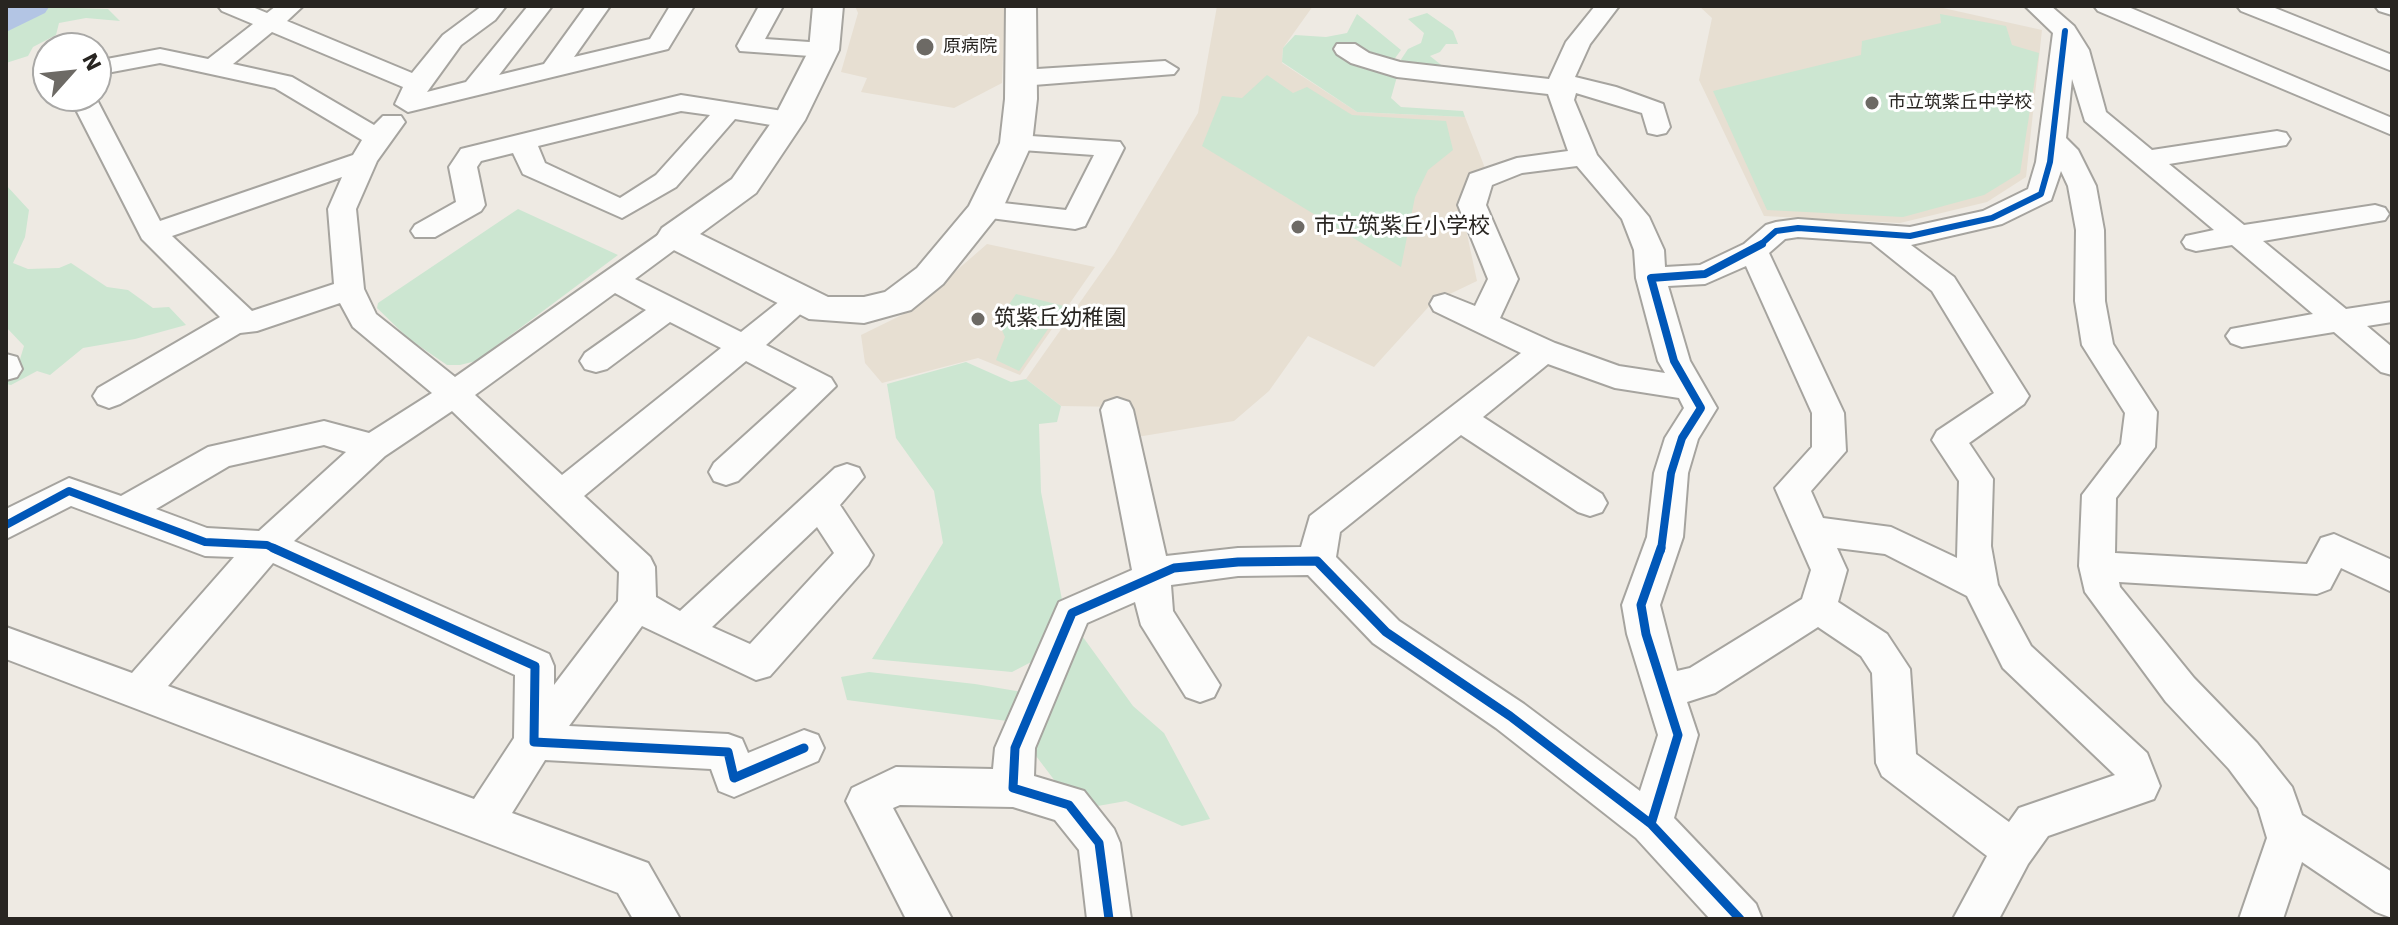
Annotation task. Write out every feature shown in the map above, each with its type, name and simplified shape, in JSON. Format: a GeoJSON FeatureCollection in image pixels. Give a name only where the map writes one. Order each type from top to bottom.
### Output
{"type":"FeatureCollection","features":[{"type":"Feature","properties":{"kind":"street"},"geometry":{"type":"LineString","coordinates":[[230,6],[408,81],[413,92]]}},
{"type":"Feature","properties":{"kind":"street"},"geometry":{"type":"LineString","coordinates":[[213,67],[291,6]]}},
{"type":"Feature","properties":{"kind":"street"},"geometry":{"type":"LineString","coordinates":[[481,824],[534,742],[637,605],[637,567],[454,394],[364,320],[349,289],[342,209],[370,149],[452,40],[487,15],[494,6]]}},
{"type":"Feature","properties":{"kind":"street"},"geometry":{"type":"LineString","coordinates":[[475,88],[540,6]]}},
{"type":"Feature","properties":{"kind":"street"},"geometry":{"type":"LineString","coordinates":[[553,69],[598,6]]}},
{"type":"Feature","properties":{"kind":"street"},"geometry":{"type":"LineString","coordinates":[[413,92],[475,88],[659,44],[682,6]]}},
{"type":"Feature","properties":{"kind":"street"},"geometry":{"type":"LineString","coordinates":[[771,6],[749,46],[824,50]]}},
{"type":"Feature","properties":{"kind":"street"},"geometry":{"type":"LineString","coordinates":[[140,691],[267,545],[373,447],[454,394],[744,186],[789,120],[824,50],[828,6]]}},
{"type":"Feature","properties":{"kind":"street"},"geometry":{"type":"LineString","coordinates":[[675,236],[822,310],[864,310],[898,301],[930,276],[985,210],[1016,143],[1021,78],[1021,6]]}},
{"type":"Feature","properties":{"kind":"street"},"geometry":{"type":"LineString","coordinates":[[1607,6],[1578,42],[1560,86],[1561,100],[1584,157],[1635,217],[1649,250],[1651,278],[1674,361],[1701,408],[1682,438],[1671,473],[1665,537],[1641,605],[1646,634],[1678,735],[1651,824]]}},
{"type":"Feature","properties":{"kind":"street"},"geometry":{"type":"LineString","coordinates":[[2037,6],[2065,31],[2077,50],[2094,115],[2392,364]]}},
{"type":"Feature","properties":{"kind":"street"},"geometry":{"type":"LineString","coordinates":[[2106,6],[2392,127]]}},
{"type":"Feature","properties":{"kind":"street"},"geometry":{"type":"LineString","coordinates":[[2249,6],[2392,64]]}},
{"type":"Feature","properties":{"kind":"street"},"geometry":{"type":"LineString","coordinates":[[1651,278],[1705,274],[1754,251],[1776,231],[1798,228],[1910,236],[1992,218],[2041,194],[2052,140],[2065,31]]}},
{"type":"Feature","properties":{"kind":"street"},"geometry":{"type":"LineString","coordinates":[[1346,49],[1360,58],[1397,69],[1532,87],[1576,85],[1607,92],[1654,109],[1657,127]]}},
{"type":"Feature","properties":{"kind":"street"},"geometry":{"type":"LineString","coordinates":[[112,65],[160,56],[283,82],[370,149]]}},
{"type":"Feature","properties":{"kind":"street"},"geometry":{"type":"LineString","coordinates":[[1021,78],[1165,69]]}},
{"type":"Feature","properties":{"kind":"street"},"geometry":{"type":"LineString","coordinates":[[425,231],[471,205],[463,167],[471,155],[681,103],[789,120]]}},
{"type":"Feature","properties":{"kind":"street"},"geometry":{"type":"LineString","coordinates":[[523,143],[533,168],[622,209],[666,181],[729,110]]}},
{"type":"Feature","properties":{"kind":"street"},"geometry":{"type":"LineString","coordinates":[[90,112],[152,233],[246,324],[349,289]]}},
{"type":"Feature","properties":{"kind":"street"},"geometry":{"type":"LineString","coordinates":[[2146,159],[2277,139]]}},
{"type":"Feature","properties":{"kind":"street"},"geometry":{"type":"LineString","coordinates":[[2052,140],[2065,150],[2082,186],[2090,230],[2090,301],[2098,345],[2141,412],[2138,447],[2099,495],[2097,566],[2103,592],[2180,690],[2243,756],[2277,800],[2288,838],[2261,919]]}},
{"type":"Feature","properties":{"kind":"street"},"geometry":{"type":"LineString","coordinates":[[985,210],[1075,220],[1111,148],[1016,143]]}},
{"type":"Feature","properties":{"kind":"street"},"geometry":{"type":"LineString","coordinates":[[152,233],[370,149]]}},
{"type":"Feature","properties":{"kind":"street"},"geometry":{"type":"LineString","coordinates":[[1483,322],[1503,279],[1472,205],[1480,180],[1517,166],[1584,157]]}},
{"type":"Feature","properties":{"kind":"street"},"geometry":{"type":"LineString","coordinates":[[2196,242],[2375,214]]}},
{"type":"Feature","properties":{"kind":"street"},"geometry":{"type":"LineString","coordinates":[[1879,234],[1943,284],[2013,396],[1949,440],[1976,479],[1973,546],[1980,586],[2017,657],[2133,766],[2139,786],[2034,822],[2013,850],[1975,919]]}},
{"type":"Feature","properties":{"kind":"street"},"geometry":{"type":"LineString","coordinates":[[1664,692],[1701,681],[1818,608],[1829,570],[1792,488],[1829,451],[1828,413],[1754,251]]}},
{"type":"Feature","properties":{"kind":"street"},"geometry":{"type":"LineString","coordinates":[[613,280],[820,386],[726,472]]}},
{"type":"Feature","properties":{"kind":"street"},"geometry":{"type":"LineString","coordinates":[[561,495],[801,300]]}},
{"type":"Feature","properties":{"kind":"street"},"geometry":{"type":"LineString","coordinates":[[1445,304],[1544,351],[1615,377],[1690,388]]}},
{"type":"Feature","properties":{"kind":"street"},"geometry":{"type":"LineString","coordinates":[[596,361],[669,308]]}},
{"type":"Feature","properties":{"kind":"street"},"geometry":{"type":"LineString","coordinates":[[2242,336],[2392,312]]}},
{"type":"Feature","properties":{"kind":"street"},"geometry":{"type":"LineString","coordinates":[[109,396],[241,318]]}},
{"type":"Feature","properties":{"kind":"street"},"geometry":{"type":"LineString","coordinates":[[1317,561],[1323,526],[1544,351]]}},
{"type":"Feature","properties":{"kind":"street"},"geometry":{"type":"LineString","coordinates":[[1117,410],[1152,577],[1154,614],[1200,685]]}},
{"type":"Feature","properties":{"kind":"street"},"geometry":{"type":"LineString","coordinates":[[1460,418],[1590,503]]}},
{"type":"Feature","properties":{"kind":"street"},"geometry":{"type":"LineString","coordinates":[[121,513],[220,456],[324,433],[373,447]]}},
{"type":"Feature","properties":{"kind":"street"},"geometry":{"type":"LineString","coordinates":[[683,631],[847,477]]}},
{"type":"Feature","properties":{"kind":"street"},"geometry":{"type":"LineString","coordinates":[[6,525],[69,491],[205,542],[267,545],[535,666],[534,742]]}},
{"type":"Feature","properties":{"kind":"street"},"geometry":{"type":"LineString","coordinates":[[637,605],[683,631],[756,664],[855,555],[820,503]]}},
{"type":"Feature","properties":{"kind":"street"},"geometry":{"type":"LineString","coordinates":[[1810,530],[1891,541],[1980,586]]}},
{"type":"Feature","properties":{"kind":"street"},"geometry":{"type":"LineString","coordinates":[[2097,566],[2317,579],[2334,548],[2392,577]]}},
{"type":"Feature","properties":{"kind":"street"},"geometry":{"type":"LineString","coordinates":[[1013,788],[1015,748],[1072,613],[1174,568],[1238,562],[1317,561],[1386,632],[1510,716],[1651,824],[1740,919]]}},
{"type":"Feature","properties":{"kind":"street"},"geometry":{"type":"LineString","coordinates":[[1818,608],[1874,645],[1891,669],[1896,763],[2013,850]]}},
{"type":"Feature","properties":{"kind":"street"},"geometry":{"type":"LineString","coordinates":[[6,643],[140,691],[481,824],[633,878],[658,919]]}},
{"type":"Feature","properties":{"kind":"street"},"geometry":{"type":"LineString","coordinates":[[534,742],[728,752],[734,778],[804,748]]}},
{"type":"Feature","properties":{"kind":"street"},"geometry":{"type":"LineString","coordinates":[[930,919],[867,801],[896,786],[1013,788],[1069,805],[1099,843],[1109,919]]}},
{"type":"Feature","properties":{"kind":"street"},"geometry":{"type":"LineString","coordinates":[[2285,827],[2392,897]]}},
{"type":"Feature","properties":{"kind":"shaded area","name":"原病院"},"geometry":{"type":"Polygon","coordinates":[[[855,6],[1005,6],[1002,83],[954,108],[861,92],[867,78],[841,72],[858,13],[855,6]]]}},
{"type":"Feature","properties":{"kind":"shaded area","name":"市立筑紫丘小学校"},"geometry":{"type":"Polygon","coordinates":[[[1217,6],[1313,6],[1283,48],[1282,63],[1357,112],[1465,117],[1485,168],[1460,201],[1477,281],[1433,302],[1374,367],[1308,336],[1269,391],[1234,421],[1137,437],[1123,407],[1061,406],[1026,379],[1114,254],[1198,113],[1217,6]]]}},
{"type":"Feature","properties":{"kind":"shaded area","name":"市立筑紫丘中学校"},"geometry":{"type":"Polygon","coordinates":[[[1699,6],[1934,6],[2042,30],[2026,177],[1987,202],[1900,223],[1764,216],[1699,80],[1712,18],[1699,6]]]}},
{"type":"Feature","properties":{"kind":"shaded area","name":"筑紫丘幼稚園"},"geometry":{"type":"Polygon","coordinates":[[[987,244],[1095,267],[1020,375],[978,358],[882,383],[865,363],[861,335],[910,311],[987,244]]]}},
{"type":"Feature","properties":{"kind":"green space"},"geometry":{"type":"Polygon","coordinates":[[[6,6],[108,9],[120,21],[86,18],[59,23],[57,32],[32,32],[32,49],[28,56],[6,63],[6,6]]]}},
{"type":"Feature","properties":{"kind":"green space"},"geometry":{"type":"Polygon","coordinates":[[[1427,13],[1453,31],[1458,44],[1446,44],[1440,52],[1430,56],[1450,72],[1398,64],[1408,49],[1421,43],[1424,33],[1408,19],[1427,13]]]}},
{"type":"Feature","properties":{"kind":"green space"},"geometry":{"type":"Polygon","coordinates":[[[1357,14],[1401,50],[1393,61],[1337,53],[1344,61],[1398,73],[1391,98],[1401,107],[1463,111],[1465,117],[1357,112],[1282,62],[1283,48],[1295,35],[1326,37],[1347,33],[1357,14]]]}},
{"type":"Feature","properties":{"kind":"green space","name":"市立筑紫丘中学校"},"geometry":{"type":"Polygon","coordinates":[[[1940,14],[2006,26],[2012,45],[2039,53],[2020,173],[1984,195],[1903,217],[1767,210],[1713,91],[1861,55],[1862,41],[1941,23],[1940,14]]]}},
{"type":"Feature","properties":{"kind":"green space"},"geometry":{"type":"Polygon","coordinates":[[[1267,75],[1293,93],[1307,87],[1352,115],[1446,121],[1453,150],[1428,170],[1415,197],[1401,267],[1202,146],[1222,96],[1242,98],[1267,75]]]}},
{"type":"Feature","properties":{"kind":"green space"},"geometry":{"type":"Polygon","coordinates":[[[6,185],[29,210],[25,237],[13,263],[28,269],[59,268],[71,263],[107,287],[128,290],[153,308],[169,307],[186,325],[135,339],[83,348],[50,375],[37,371],[11,385],[6,384],[17,369],[24,346],[6,327],[6,185]]]}},
{"type":"Feature","properties":{"kind":"green space"},"geometry":{"type":"Polygon","coordinates":[[[518,209],[618,255],[476,361],[460,365],[447,365],[409,339],[377,308],[378,303],[518,209]]]}},
{"type":"Feature","properties":{"kind":"green space"},"geometry":{"type":"Polygon","coordinates":[[[1016,294],[1064,306],[1019,371],[996,360],[1005,337],[998,321],[1016,294]]]}},
{"type":"Feature","properties":{"kind":"green space"},"geometry":{"type":"Polygon","coordinates":[[[966,362],[1011,382],[1026,379],[1061,406],[1057,422],[1039,424],[1041,492],[1064,610],[1037,659],[1012,672],[872,659],[943,543],[934,491],[896,438],[887,384],[966,362]]]}},
{"type":"Feature","properties":{"kind":"green space"},"geometry":{"type":"Polygon","coordinates":[[[1080,633],[1133,706],[1164,733],[1210,819],[1182,826],[1126,801],[1092,807],[1058,785],[1030,748],[1080,633]]]}},
{"type":"Feature","properties":{"kind":"green space"},"geometry":{"type":"Polygon","coordinates":[[[869,672],[1028,693],[1015,722],[847,700],[841,677],[869,672]]]}},
{"type":"Feature","properties":{"kind":"water"},"geometry":{"type":"Polygon","coordinates":[[[6,6],[49,7],[45,13],[6,32],[6,6]]]}},
{"type":"Feature","properties":{"kind":"cycle path"},"geometry":{"type":"LineString","coordinates":[[1740,919],[1651,824],[1678,735],[1646,634],[1641,605],[1665,537],[1671,473],[1682,438],[1701,408],[1674,361],[1651,278],[1705,274],[1754,251],[1776,231],[1798,228],[1910,236],[1992,218],[2041,194],[2050,162],[2065,31]]}},
{"type":"Feature","properties":{"kind":"cycle path"},"geometry":{"type":"LineString","coordinates":[[6,525],[69,491],[205,542],[267,545],[535,666],[534,742],[728,752],[734,778],[804,748]]}},
{"type":"Feature","properties":{"kind":"cycle path"},"geometry":{"type":"LineString","coordinates":[[1109,919],[1099,843],[1069,805],[1013,788],[1015,748],[1072,613],[1174,568],[1238,562],[1317,561],[1386,632],[1510,716],[1651,824]]}},
{"type":"Feature","properties":{"kind":"place","name":"原病院"},"geometry":{"type":"Point","coordinates":[925,47]}},
{"type":"Feature","properties":{"kind":"place","name":"市立筑紫丘中学校"},"geometry":{"type":"Point","coordinates":[1872,103]}},
{"type":"Feature","properties":{"kind":"place","name":"市立筑紫丘小学校"},"geometry":{"type":"Point","coordinates":[1298,227]}},
{"type":"Feature","properties":{"kind":"place","name":"筑紫丘幼稚園"},"geometry":{"type":"Point","coordinates":[978,319]}}]}
